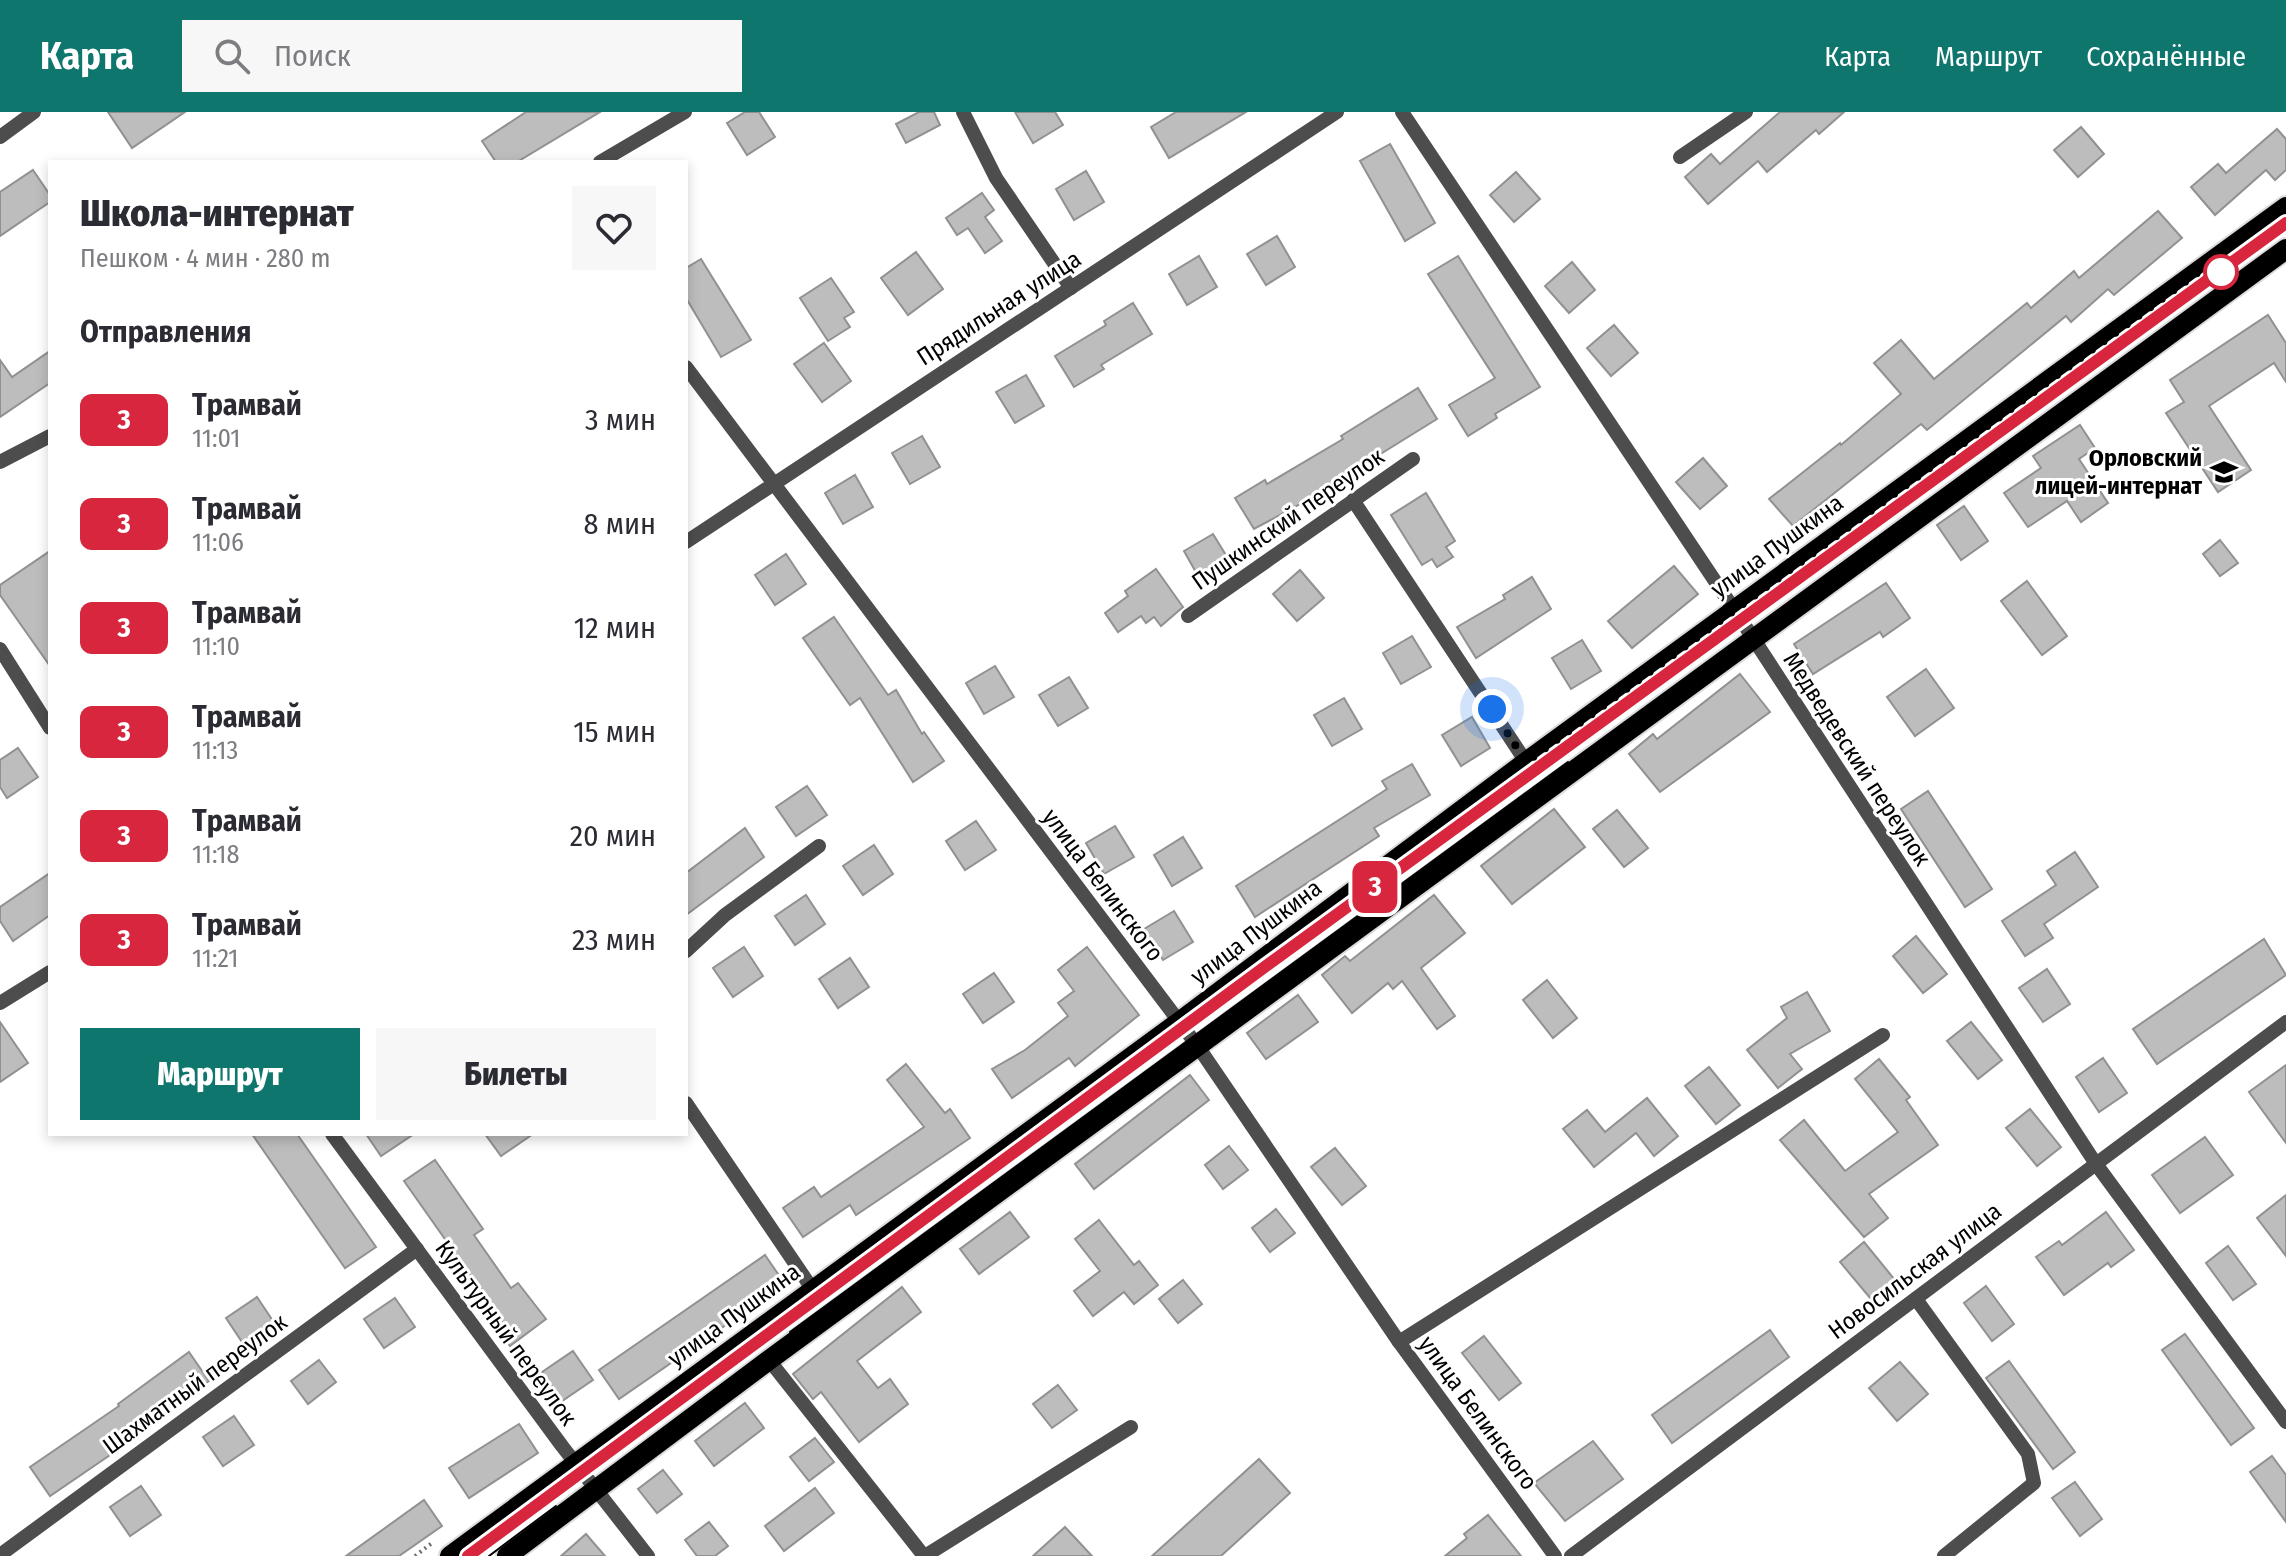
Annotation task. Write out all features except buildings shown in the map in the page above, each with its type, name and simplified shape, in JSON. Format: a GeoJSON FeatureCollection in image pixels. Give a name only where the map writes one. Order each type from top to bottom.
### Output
{"type":"FeatureCollection","features":[{"type":"Feature","properties":{"kind":"main road","name":"улица Пушкина"},"geometry":{"type":"LineString","coordinates":[[450,1556],[1179,1022],[1526,762],[2286,207]]}},
{"type":"Feature","properties":{"kind":"main road"},"geometry":{"type":"LineString","coordinates":[[507,1556],[769,1360],[2286,249]]}},
{"type":"Feature","properties":{"kind":"street"},"geometry":{"type":"LineString","coordinates":[[0,137],[34,112]]}},
{"type":"Feature","properties":{"kind":"street"},"geometry":{"type":"LineString","coordinates":[[603,160],[685,112]]}},
{"type":"Feature","properties":{"kind":"street"},"geometry":{"type":"LineString","coordinates":[[963,112],[996,178],[1071,288]]}},
{"type":"Feature","properties":{"kind":"street","name":"Прядильная улица"},"geometry":{"type":"LineString","coordinates":[[688,541],[1337,112]]}},
{"type":"Feature","properties":{"kind":"street","name":"Медведевский переулок"},"geometry":{"type":"LineString","coordinates":[[1402,112],[1753,638],[2096,1164],[2286,1422]]}},
{"type":"Feature","properties":{"kind":"street"},"geometry":{"type":"LineString","coordinates":[[1680,157],[1746,112]]}},
{"type":"Feature","properties":{"kind":"street","name":"улица Белинского"},"geometry":{"type":"LineString","coordinates":[[688,370],[1199,1048],[1399,1342],[1555,1556]]}},
{"type":"Feature","properties":{"kind":"street"},"geometry":{"type":"LineString","coordinates":[[0,462],[48,437]]}},
{"type":"Feature","properties":{"kind":"street","name":"Пушкинский переулок"},"geometry":{"type":"LineString","coordinates":[[1188,616],[1413,459]]}},
{"type":"Feature","properties":{"kind":"street"},"geometry":{"type":"LineString","coordinates":[[1353,500],[1526,762]]}},
{"type":"Feature","properties":{"kind":"street"},"geometry":{"type":"LineString","coordinates":[[0,649],[48,725]]}},
{"type":"Feature","properties":{"kind":"street"},"geometry":{"type":"LineString","coordinates":[[688,949],[725,915],[819,846]]}},
{"type":"Feature","properties":{"kind":"street"},"geometry":{"type":"LineString","coordinates":[[0,1003],[48,973]]}},
{"type":"Feature","properties":{"kind":"street","name":"Новосильская улица"},"geometry":{"type":"LineString","coordinates":[[1571,1556],[2286,1022]]}},
{"type":"Feature","properties":{"kind":"street"},"geometry":{"type":"LineString","coordinates":[[1399,1342],[1883,1035]]}},
{"type":"Feature","properties":{"kind":"street"},"geometry":{"type":"LineString","coordinates":[[688,1106],[813,1290]]}},
{"type":"Feature","properties":{"kind":"street","name":"Культурный переулок"},"geometry":{"type":"LineString","coordinates":[[333,1136],[574,1463],[648,1556]]}},
{"type":"Feature","properties":{"kind":"street","name":"Шахматный переулок"},"geometry":{"type":"LineString","coordinates":[[0,1555],[417,1249]]}},
{"type":"Feature","properties":{"kind":"street"},"geometry":{"type":"LineString","coordinates":[[1916,1299],[2028,1454],[2034,1483],[1944,1556]]}},
{"type":"Feature","properties":{"kind":"street"},"geometry":{"type":"LineString","coordinates":[[769,1360],[925,1556],[1131,1427]]}},
{"type":"Feature","properties":{"kind":"tram line"},"geometry":{"type":"LineString","coordinates":[[468,1556],[1266,966],[2286,223]]}},
{"type":"Feature","properties":{"kind":"tram line","name":"3"},"geometry":{"type":"LineString","coordinates":[[468,1556],[1266,966],[2120,347],[2286,223]]}},
{"type":"Feature","properties":{"kind":"tram line"},"geometry":{"type":"LineString","coordinates":[[790,1332],[1568,762]]}},
{"type":"Feature","properties":{"kind":"tram line"},"geometry":{"type":"LineString","coordinates":[[489,1556],[556,1506]]}},
{"type":"Feature","properties":{"kind":"place","name":"Орловский лицей-интернат"},"geometry":{"type":"Point","coordinates":[2224,472]}},
{"type":"Feature","properties":{"kind":"route"},"geometry":{"type":"LineString","coordinates":[[1492,709],[1526,762],[2219,257],[2221,272]]}}]}
